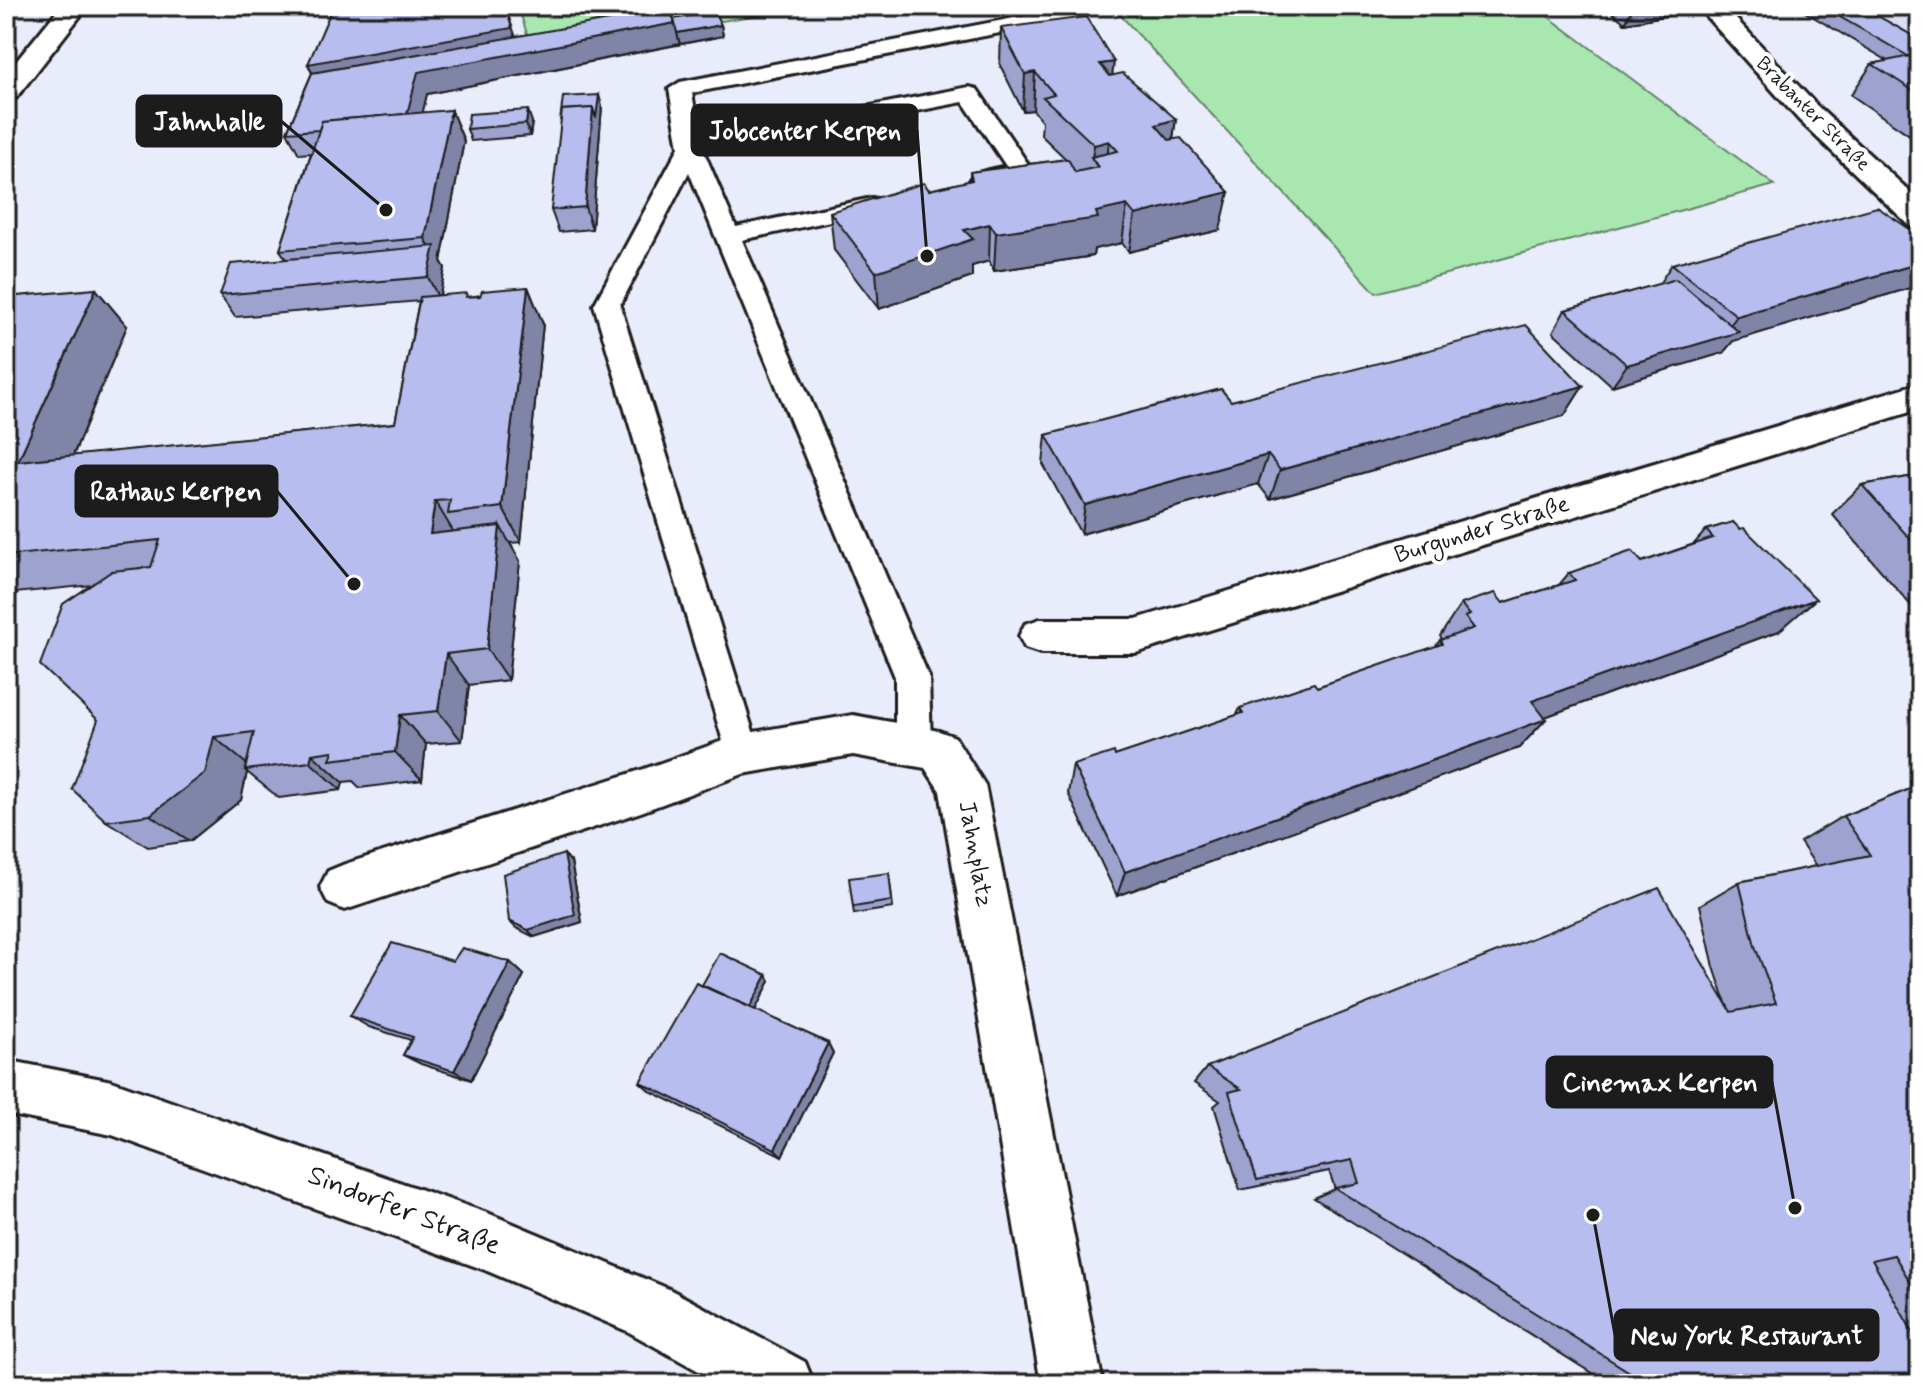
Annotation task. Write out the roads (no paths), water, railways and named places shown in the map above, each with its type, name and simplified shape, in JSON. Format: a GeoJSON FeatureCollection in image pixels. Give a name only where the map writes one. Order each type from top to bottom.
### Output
{"type":"FeatureCollection","features":[{"type":"Feature","properties":{"kind":"street"},"geometry":{"type":"LineString","coordinates":[[6,92],[75,6]]}},
{"type":"Feature","properties":{"kind":"street","name":"Brabanter Straße"},"geometry":{"type":"LineString","coordinates":[[1710,6],[1809,114],[1920,218]]}},
{"type":"Feature","properties":{"kind":"street","name":"Burgunder Straße"},"geometry":{"type":"LineString","coordinates":[[1040,636],[1136,636],[1920,396]]}},
{"type":"Feature","properties":{"kind":"street","name":"Jahnplatz"},"geometry":{"type":"LineString","coordinates":[[345,887],[641,791],[742,754],[853,735],[939,751],[962,785],[1072,1384]]}},
{"type":"Feature","properties":{"kind":"street","name":"Sindorfer Straße"},"geometry":{"type":"LineString","coordinates":[[6,1087],[112,1108],[490,1243],[648,1310],[783,1384]]}},
{"type":"Feature","properties":{"kind":"lane"},"geometry":{"type":"LineString","coordinates":[[913,746],[912,677],[690,147],[680,89],[1082,11]]}},
{"type":"Feature","properties":{"kind":"lane"},"geometry":{"type":"LineString","coordinates":[[690,147],[740,140],[969,94],[1020,170],[962,184]]}},
{"type":"Feature","properties":{"kind":"lane"},"geometry":{"type":"LineString","coordinates":[[690,147],[607,305],[742,754]]}},
{"type":"Feature","properties":{"kind":"lane"},"geometry":{"type":"LineString","coordinates":[[727,236],[903,197]]}},
{"type":"Feature","properties":{"kind":"place","name":"Jahnhalle"},"geometry":{"type":"Point","coordinates":[386,210]}},
{"type":"Feature","properties":{"kind":"place","name":"Jobcenter Kerpen"},"geometry":{"type":"Point","coordinates":[927,256]}},
{"type":"Feature","properties":{"kind":"place","name":"Rathaus Kerpen"},"geometry":{"type":"Point","coordinates":[354,584]}},
{"type":"Feature","properties":{"kind":"place","name":"Cinemax Kerpen"},"geometry":{"type":"Point","coordinates":[1795,1208]}},
{"type":"Feature","properties":{"kind":"place","name":"New York Restaurant"},"geometry":{"type":"Point","coordinates":[1593,1215]}}]}
